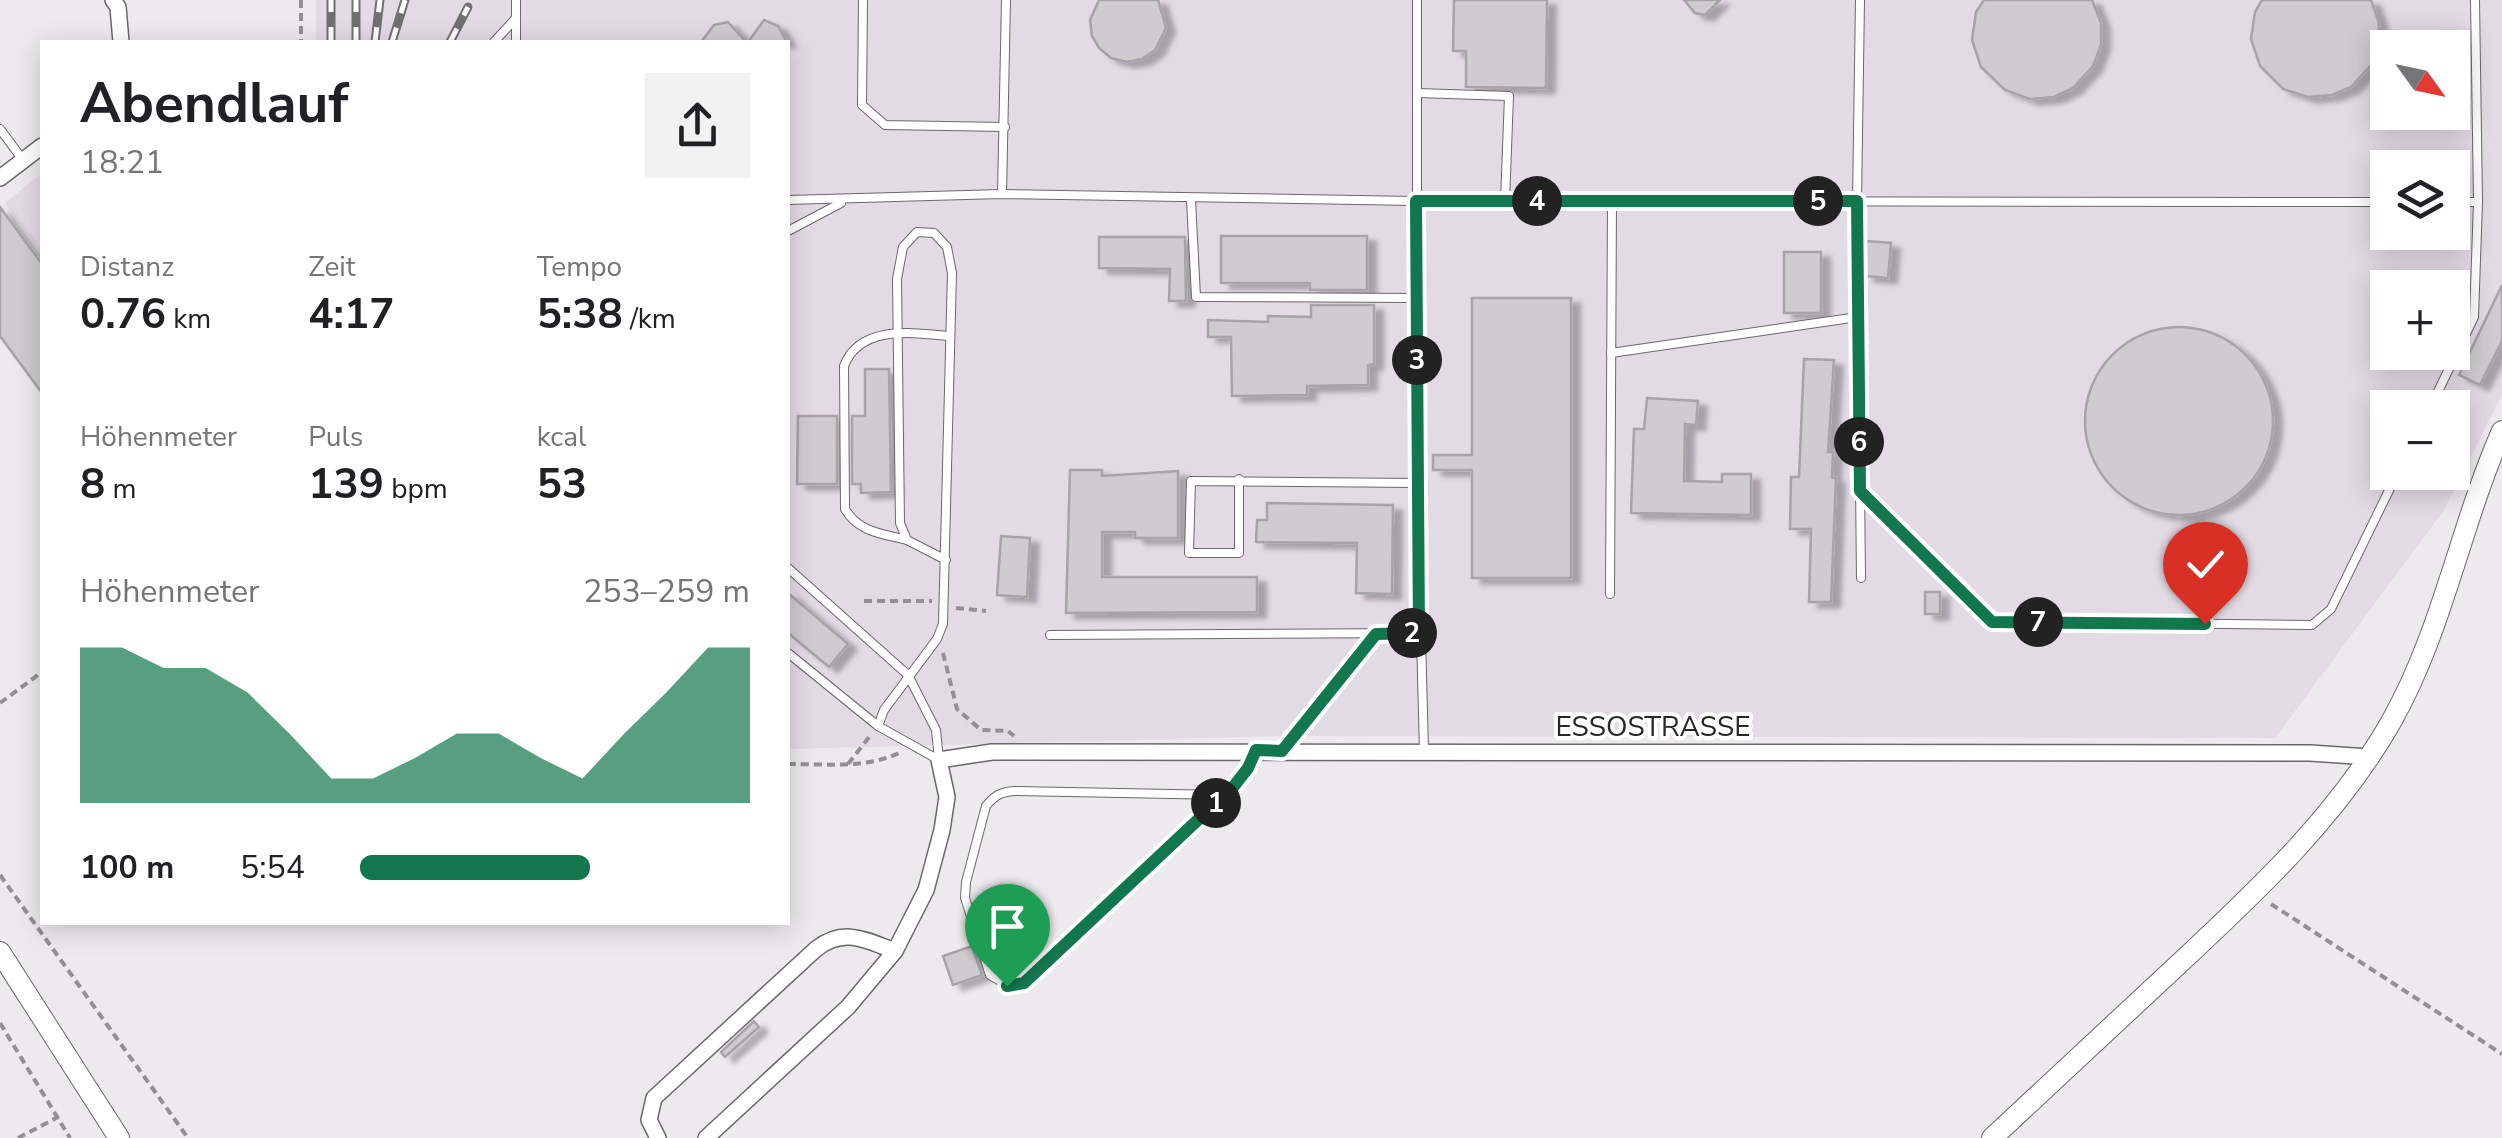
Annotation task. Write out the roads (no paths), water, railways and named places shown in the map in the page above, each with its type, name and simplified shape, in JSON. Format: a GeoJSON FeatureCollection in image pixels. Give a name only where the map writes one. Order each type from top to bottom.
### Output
{"type":"FeatureCollection","features":[{"type":"Feature","properties":{"kind":"street"},"geometry":{"type":"LineString","coordinates":[[113,0],[118,7],[122,40]]}},
{"type":"Feature","properties":{"kind":"street"},"geometry":{"type":"LineString","coordinates":[[0,178],[40,147]]}},
{"type":"Feature","properties":{"kind":"street"},"geometry":{"type":"LineString","coordinates":[[1992,1138],[2254,893],[2340,798],[2390,722],[2427,646],[2474,501],[2502,430]]}},
{"type":"Feature","properties":{"kind":"street","name":"ESSOSTRASSE"},"geometry":{"type":"LineString","coordinates":[[938,760],[992,752],[1256,750],[2310,753],[2369,757]]}},
{"type":"Feature","properties":{"kind":"street"},"geometry":{"type":"LineString","coordinates":[[706,1138],[848,1007],[895,951],[926,890],[942,830],[947,797],[938,760]]}},
{"type":"Feature","properties":{"kind":"street"},"geometry":{"type":"LineString","coordinates":[[658,1138],[648,1120],[654,1098],[816,949],[835,937],[850,935],[895,951]]}},
{"type":"Feature","properties":{"kind":"street"},"geometry":{"type":"LineString","coordinates":[[0,952],[119,1138]]}},
{"type":"Feature","properties":{"kind":"street"},"geometry":{"type":"LineString","coordinates":[[64,1050],[136,1138]]}},
{"type":"Feature","properties":{"kind":"lane"},"geometry":{"type":"LineString","coordinates":[[516,0],[516,40]]}},
{"type":"Feature","properties":{"kind":"lane"},"geometry":{"type":"LineString","coordinates":[[864,0],[862,104],[886,126],[1006,128]]}},
{"type":"Feature","properties":{"kind":"lane"},"geometry":{"type":"LineString","coordinates":[[1002,194],[1006,0]]}},
{"type":"Feature","properties":{"kind":"lane"},"geometry":{"type":"LineString","coordinates":[[1418,0],[1417,483],[1424,751]]}},
{"type":"Feature","properties":{"kind":"lane"},"geometry":{"type":"LineString","coordinates":[[1860,0],[1857,201],[1861,578]]}},
{"type":"Feature","properties":{"kind":"lane"},"geometry":{"type":"LineString","coordinates":[[2439,390],[2474,317],[2478,202],[2474,0]]}},
{"type":"Feature","properties":{"kind":"lane"},"geometry":{"type":"LineString","coordinates":[[496,40],[516,18]]}},
{"type":"Feature","properties":{"kind":"lane"},"geometry":{"type":"LineString","coordinates":[[1417,93],[1510,96],[1505,201]]}},
{"type":"Feature","properties":{"kind":"lane"},"geometry":{"type":"LineString","coordinates":[[0,129],[23,160]]}},
{"type":"Feature","properties":{"kind":"lane"},"geometry":{"type":"LineString","coordinates":[[790,200],[1002,194],[1191,200],[2370,202]]}},
{"type":"Feature","properties":{"kind":"lane"},"geometry":{"type":"LineString","coordinates":[[1191,200],[1196,297],[1417,298]]}},
{"type":"Feature","properties":{"kind":"lane"},"geometry":{"type":"LineString","coordinates":[[790,230],[845,201]]}},
{"type":"Feature","properties":{"kind":"lane"},"geometry":{"type":"LineString","coordinates":[[1610,594],[1612,202]]}},
{"type":"Feature","properties":{"kind":"lane"},"geometry":{"type":"LineString","coordinates":[[2470,202],[2478,202]]}},
{"type":"Feature","properties":{"kind":"lane"},"geometry":{"type":"LineString","coordinates":[[878,726],[884,710],[944,624],[952,273],[947,247],[934,233],[916,232],[903,247],[897,280],[900,523],[907,540]]}},
{"type":"Feature","properties":{"kind":"lane"},"geometry":{"type":"LineString","coordinates":[[1612,353],[1858,317]]}},
{"type":"Feature","properties":{"kind":"lane"},"geometry":{"type":"LineString","coordinates":[[946,560],[907,540],[864,529],[852,521],[845,509],[844,366],[849,353],[862,342],[898,332],[950,336]]}},
{"type":"Feature","properties":{"kind":"lane"},"geometry":{"type":"LineString","coordinates":[[1240,479],[1239,553],[1189,554],[1190,481],[1240,479],[1417,483]]}},
{"type":"Feature","properties":{"kind":"lane"},"geometry":{"type":"LineString","coordinates":[[1860,491],[1992,622],[2312,625],[2332,609],[2389,490]]}},
{"type":"Feature","properties":{"kind":"lane"},"geometry":{"type":"LineString","coordinates":[[790,570],[908,675],[936,730],[938,760],[878,726],[790,655]]}},
{"type":"Feature","properties":{"kind":"lane"},"geometry":{"type":"LineString","coordinates":[[1050,636],[1419,633]]}},
{"type":"Feature","properties":{"kind":"lane"},"geometry":{"type":"LineString","coordinates":[[1224,795],[1014,791],[993,796],[986,806],[966,882],[966,898],[990,974],[1007,986],[1024,983],[1224,795],[1248,768],[1256,750]]}},
{"type":"Feature","properties":{"kind":"railway"},"geometry":{"type":"LineString","coordinates":[[331,0],[331,40]]}},
{"type":"Feature","properties":{"kind":"railway"},"geometry":{"type":"LineString","coordinates":[[356,0],[356,40]]}},
{"type":"Feature","properties":{"kind":"railway"},"geometry":{"type":"LineString","coordinates":[[375,40],[380,0]]}},
{"type":"Feature","properties":{"kind":"railway"},"geometry":{"type":"LineString","coordinates":[[393,40],[405,0]]}},
{"type":"Feature","properties":{"kind":"railway"},"geometry":{"type":"LineString","coordinates":[[451,40],[468,7]]}}]}
